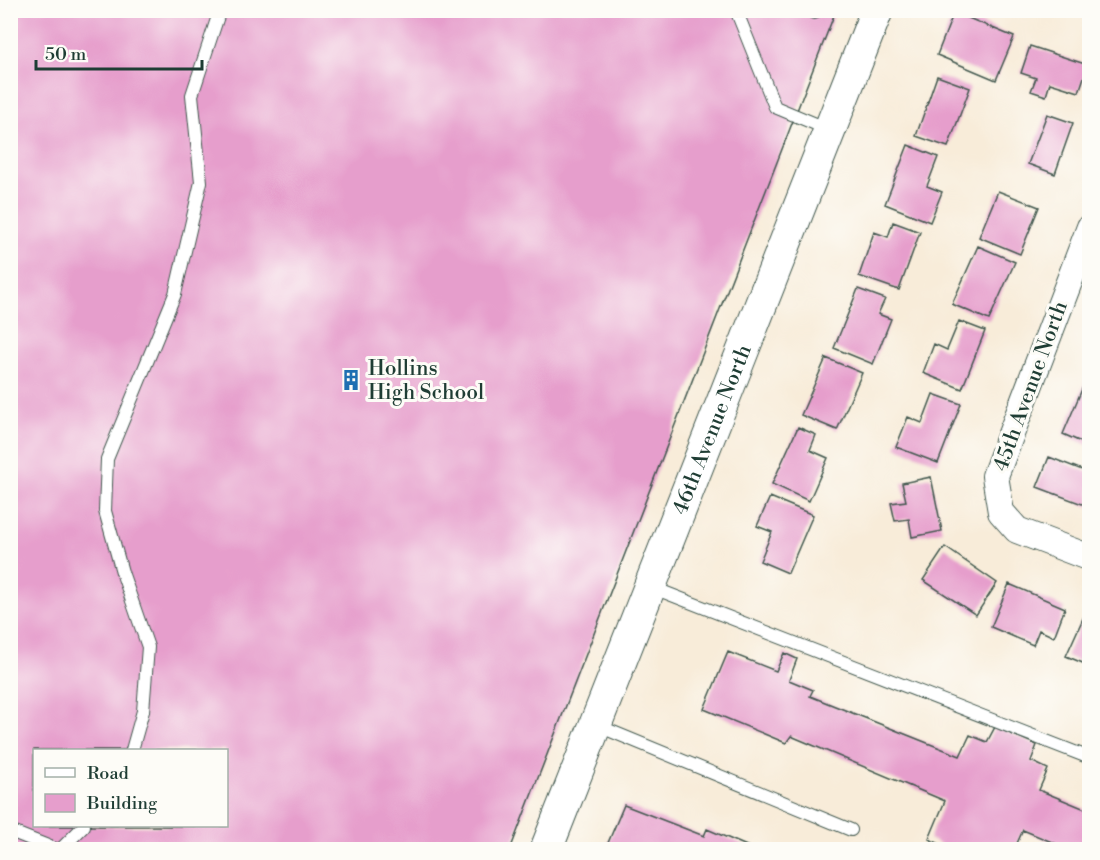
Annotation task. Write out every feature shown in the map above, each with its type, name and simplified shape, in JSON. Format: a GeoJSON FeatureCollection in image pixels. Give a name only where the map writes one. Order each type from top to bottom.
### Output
{"type":"FeatureCollection","features":[{"type":"Feature","properties":{"kind":"street","name":"46th Avenue North"},"geometry":{"type":"LineString","coordinates":[[546,849],[877,10]]}},
{"type":"Feature","properties":{"kind":"street","name":"45th Avenue North"},"geometry":{"type":"LineString","coordinates":[[1089,227],[995,476],[1001,512],[1017,530],[1089,558]]}},
{"type":"Feature","properties":{"kind":"lane"},"geometry":{"type":"LineString","coordinates":[[132,749],[143,711],[148,647],[122,572],[105,511],[106,459],[175,294],[201,182],[192,95],[220,10]]}},
{"type":"Feature","properties":{"kind":"lane"},"geometry":{"type":"LineString","coordinates":[[736,10],[775,107],[830,130]]}},
{"type":"Feature","properties":{"kind":"lane"},"geometry":{"type":"LineString","coordinates":[[650,587],[1089,758]]}},
{"type":"Feature","properties":{"kind":"lane"},"geometry":{"type":"LineString","coordinates":[[595,724],[851,830]]}},
{"type":"Feature","properties":{"kind":"lane"},"geometry":{"type":"LineString","coordinates":[[10,831],[59,849],[82,827]]}},
{"type":"Feature","properties":{"kind":"building","name":"Hollins High School"},"geometry":{"type":"Polygon","coordinates":[[[10,10],[836,10],[510,850],[10,850],[10,10]]]}},
{"type":"Feature","properties":{"kind":"building"},"geometry":{"type":"Polygon","coordinates":[[[954,12],[1014,37],[996,80],[937,55],[954,12]]]}},
{"type":"Feature","properties":{"kind":"building"},"geometry":{"type":"Polygon","coordinates":[[[1030,46],[1088,65],[1079,92],[1050,83],[1046,96],[1031,91],[1036,78],[1021,73],[1030,46]]]}},
{"type":"Feature","properties":{"kind":"building"},"geometry":{"type":"Polygon","coordinates":[[[937,76],[970,88],[948,147],[916,136],[937,76]]]}},
{"type":"Feature","properties":{"kind":"building"},"geometry":{"type":"Polygon","coordinates":[[[1047,114],[1073,123],[1055,174],[1028,164],[1047,114]]]}},
{"type":"Feature","properties":{"kind":"building"},"geometry":{"type":"Polygon","coordinates":[[[908,145],[938,157],[927,186],[942,192],[930,222],[885,204],[908,145]]]}},
{"type":"Feature","properties":{"kind":"building"},"geometry":{"type":"Polygon","coordinates":[[[998,191],[1039,207],[1020,254],[979,237],[998,191]]]}},
{"type":"Feature","properties":{"kind":"building"},"geometry":{"type":"Polygon","coordinates":[[[893,222],[920,232],[899,290],[859,276],[874,232],[888,237],[893,222]]]}},
{"type":"Feature","properties":{"kind":"building"},"geometry":{"type":"Polygon","coordinates":[[[978,246],[1015,262],[989,320],[952,304],[978,246]]]}},
{"type":"Feature","properties":{"kind":"building"},"geometry":{"type":"Polygon","coordinates":[[[858,289],[885,299],[878,314],[891,319],[873,364],[834,348],[858,289]]]}},
{"type":"Feature","properties":{"kind":"building"},"geometry":{"type":"Polygon","coordinates":[[[959,321],[985,331],[962,389],[923,373],[934,344],[947,350],[959,321]]]}},
{"type":"Feature","properties":{"kind":"building"},"geometry":{"type":"Polygon","coordinates":[[[826,358],[862,373],[837,430],[801,415],[826,358]]]}},
{"type":"Feature","properties":{"kind":"building"},"geometry":{"type":"Polygon","coordinates":[[[1088,375],[1090,375],[1090,446],[1063,434],[1088,375]]]}},
{"type":"Feature","properties":{"kind":"building"},"geometry":{"type":"Polygon","coordinates":[[[933,394],[961,404],[938,463],[896,447],[908,417],[922,423],[933,394]]]}},
{"type":"Feature","properties":{"kind":"building"},"geometry":{"type":"Polygon","coordinates":[[[798,427],[816,435],[810,450],[828,458],[809,501],[772,484],[798,427]]]}},
{"type":"Feature","properties":{"kind":"building"},"geometry":{"type":"Polygon","coordinates":[[[1049,457],[1090,473],[1090,507],[1037,487],[1049,457]]]}},
{"type":"Feature","properties":{"kind":"building"},"geometry":{"type":"Polygon","coordinates":[[[931,477],[942,531],[912,537],[909,519],[895,521],[891,503],[906,501],[902,483],[931,477]]]}},
{"type":"Feature","properties":{"kind":"building"},"geometry":{"type":"Polygon","coordinates":[[[770,497],[813,515],[788,573],[760,561],[772,532],[757,526],[770,497]]]}},
{"type":"Feature","properties":{"kind":"building"},"geometry":{"type":"Polygon","coordinates":[[[945,547],[997,583],[976,615],[923,580],[945,547]]]}},
{"type":"Feature","properties":{"kind":"building"},"geometry":{"type":"Polygon","coordinates":[[[1009,584],[1065,608],[1054,637],[1039,630],[1033,645],[991,627],[1009,584]]]}},
{"type":"Feature","properties":{"kind":"building"},"geometry":{"type":"Polygon","coordinates":[[[1085,614],[1090,616],[1090,666],[1066,656],[1085,614]]]}},
{"type":"Feature","properties":{"kind":"building"},"geometry":{"type":"Polygon","coordinates":[[[728,652],[776,671],[784,653],[797,659],[789,680],[813,690],[810,696],[960,756],[970,735],[987,742],[995,727],[1037,745],[1031,761],[1048,769],[1039,790],[1090,811],[1090,850],[1071,850],[1023,830],[1014,850],[939,850],[940,844],[929,839],[945,801],[791,736],[786,743],[704,709],[728,652]]]}},
{"type":"Feature","properties":{"kind":"building"},"geometry":{"type":"Polygon","coordinates":[[[624,805],[704,836],[707,829],[749,847],[748,850],[605,850],[624,805]]]}},
{"type":"Feature","properties":{"kind":"place","name":"Hollins High School"},"geometry":{"type":"Point","coordinates":[351,380]}}]}
